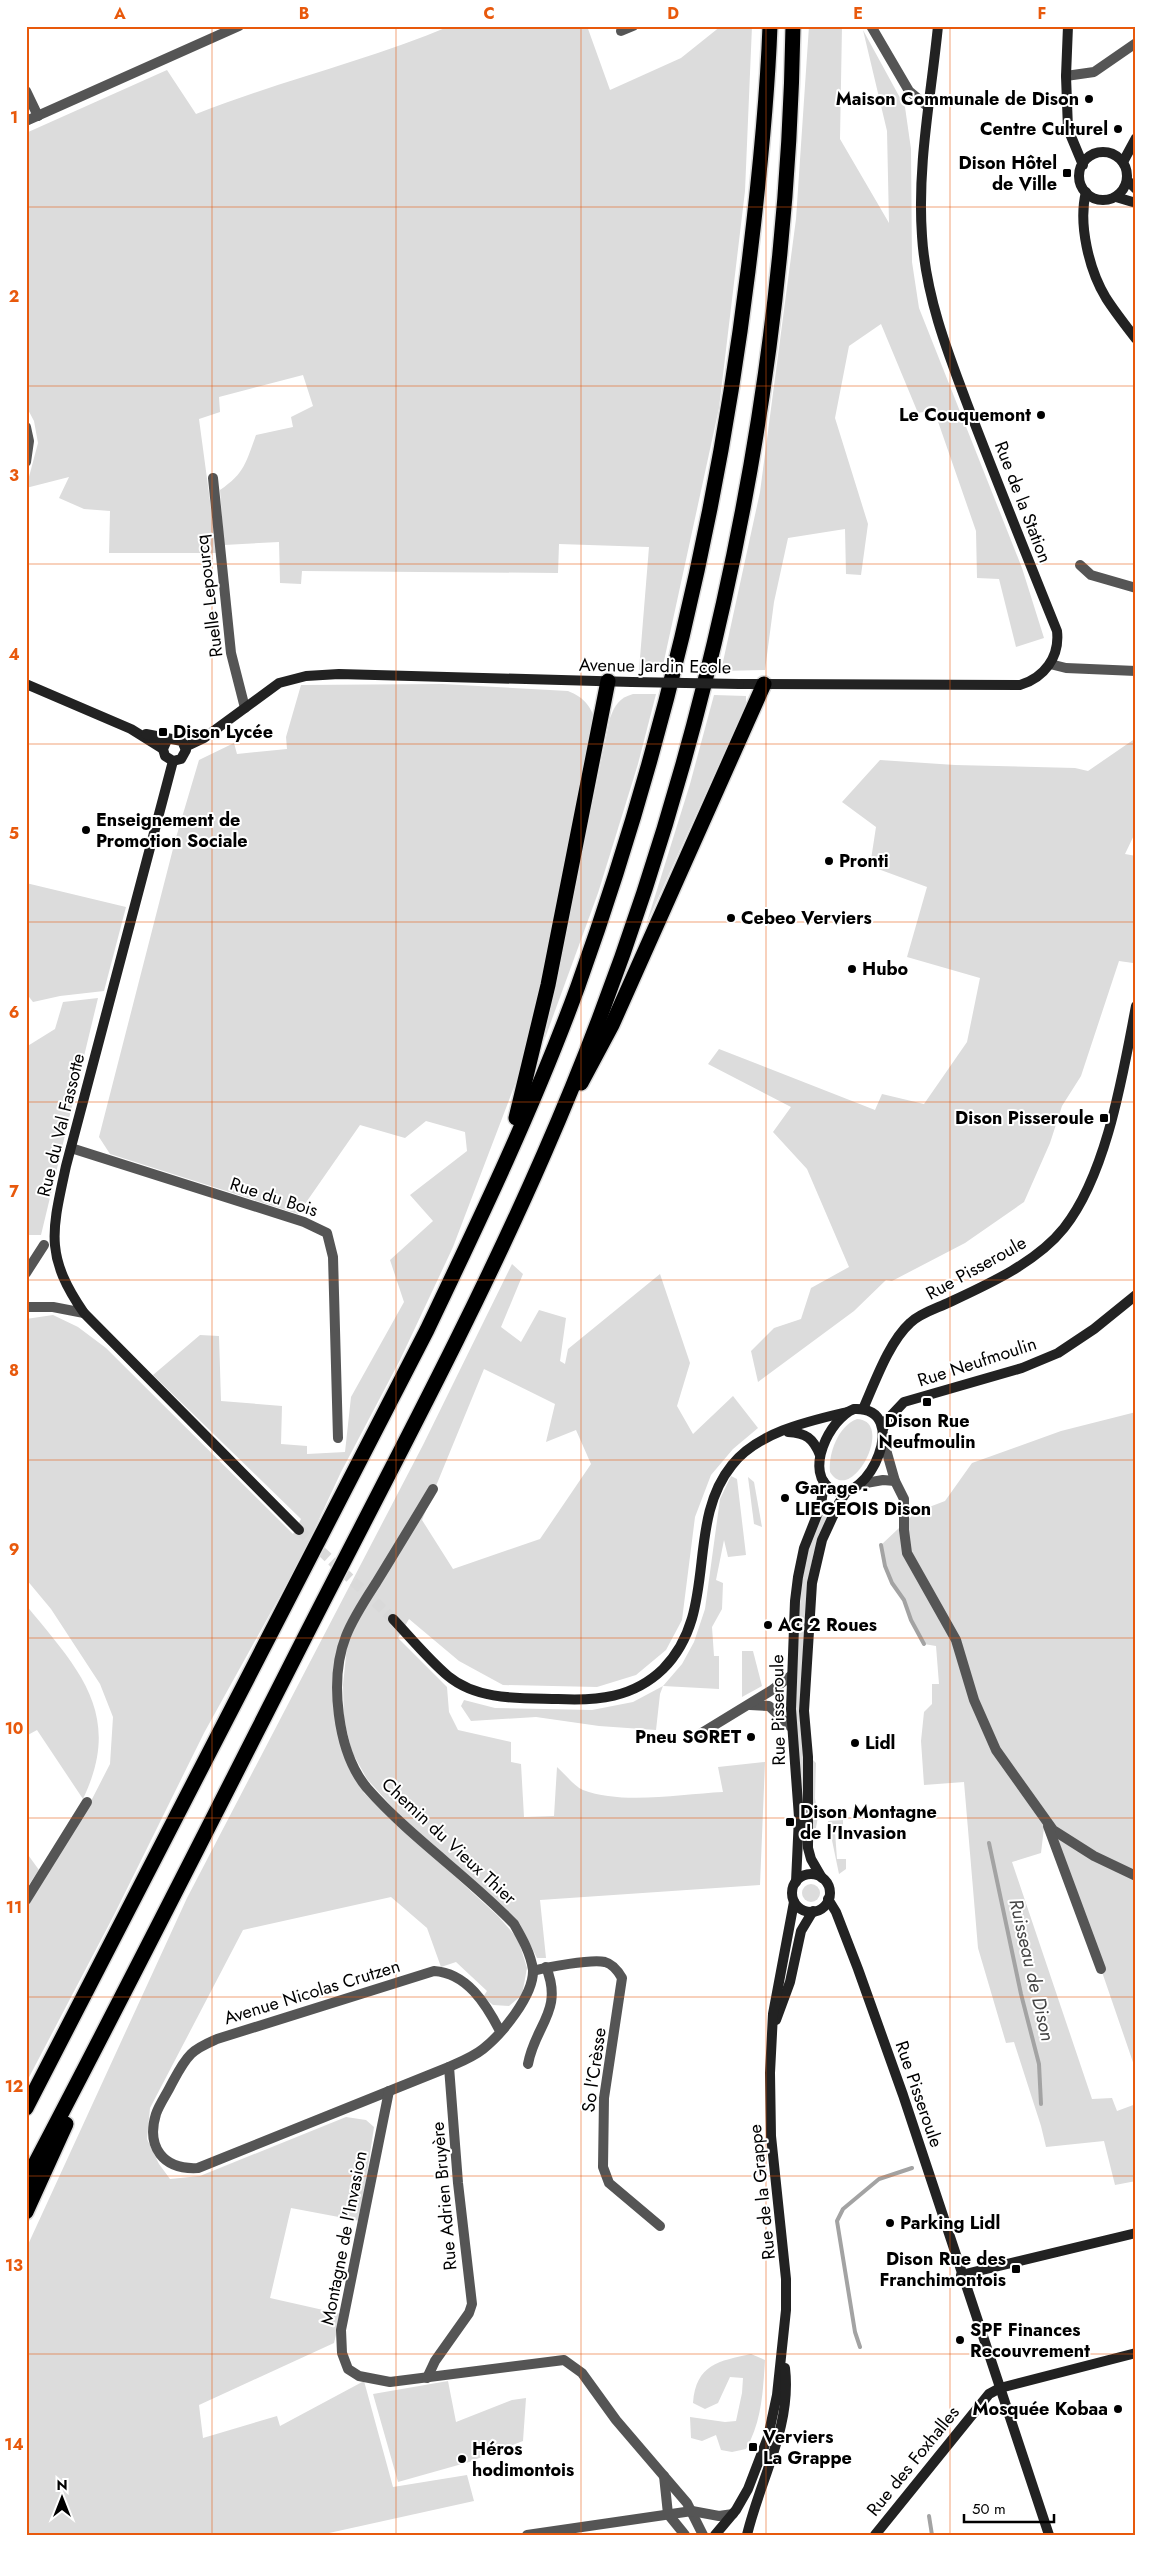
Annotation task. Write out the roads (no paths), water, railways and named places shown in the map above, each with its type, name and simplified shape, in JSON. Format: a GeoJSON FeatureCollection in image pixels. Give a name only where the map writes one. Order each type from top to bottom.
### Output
{"type":"FeatureCollection","features":[{"type":"Feature","properties":{"kind":"highway"},"geometry":{"type":"LineString","coordinates":[[26,2108],[391,1403],[484,1212],[548,1062],[616,876],[650,764],[696,585],[720,466],[739,346],[757,196],[770,26]]}},
{"type":"Feature","properties":{"kind":"highway"},"geometry":{"type":"LineString","coordinates":[[26,2180],[98,2044],[451,1353],[545,1151],[605,1002],[645,885],[680,772],[726,592],[750,470],[769,348],[784,201],[793,26]]}},
{"type":"Feature","properties":{"kind":"highway"},"geometry":{"type":"LineString","coordinates":[[500,1172],[521,1100],[546,995],[608,682]]}},
{"type":"Feature","properties":{"kind":"highway"},"geometry":{"type":"LineString","coordinates":[[545,1151],[612,1025],[764,684]]}},
{"type":"Feature","properties":{"kind":"highway"},"geometry":{"type":"LineString","coordinates":[[26,2212],[56,2147],[98,2044]]}},
{"type":"Feature","properties":{"kind":"street"},"geometry":{"type":"LineString","coordinates":[[26,121],[239,26]]}},
{"type":"Feature","properties":{"kind":"street"},"geometry":{"type":"LineString","coordinates":[[621,31],[633,26]]}},
{"type":"Feature","properties":{"kind":"street"},"geometry":{"type":"LineString","coordinates":[[870,26],[909,91],[927,106]]}},
{"type":"Feature","properties":{"kind":"street","name":"Rue de la Station"},"geometry":{"type":"LineString","coordinates":[[938,26],[927,106],[920,193],[922,239],[930,292],[938,326],[1010,518],[1057,631],[1058,645],[1050,664]]}},
{"type":"Feature","properties":{"kind":"street"},"geometry":{"type":"LineString","coordinates":[[1068,26],[1066,76],[1068,129],[1083,165]]}},
{"type":"Feature","properties":{"kind":"street"},"geometry":{"type":"LineString","coordinates":[[1066,76],[1094,72],[1136,43]]}},
{"type":"Feature","properties":{"kind":"street"},"geometry":{"type":"LineString","coordinates":[[26,91],[38,116]]}},
{"type":"Feature","properties":{"kind":"street"},"geometry":{"type":"LineString","coordinates":[[1123,162],[1136,138]]}},
{"type":"Feature","properties":{"kind":"street"},"geometry":{"type":"LineString","coordinates":[[1102,153],[1117,156],[1123,162],[1127,180],[1116,197],[1103,200],[1097,199],[1086,192],[1080,179],[1083,165],[1088,159],[1102,153]]}},
{"type":"Feature","properties":{"kind":"street"},"geometry":{"type":"LineString","coordinates":[[1127,180],[1136,189]]}},
{"type":"Feature","properties":{"kind":"street"},"geometry":{"type":"LineString","coordinates":[[1086,192],[1082,213],[1084,238],[1105,297],[1136,339]]}},
{"type":"Feature","properties":{"kind":"street"},"geometry":{"type":"LineString","coordinates":[[1116,197],[1136,204]]}},
{"type":"Feature","properties":{"kind":"street"},"geometry":{"type":"LineString","coordinates":[[26,427],[30,441],[26,462]]}},
{"type":"Feature","properties":{"kind":"street","name":"Ruelle Lepourcq"},"geometry":{"type":"LineString","coordinates":[[212,478],[231,653],[245,708]]}},
{"type":"Feature","properties":{"kind":"street"},"geometry":{"type":"LineString","coordinates":[[1080,565],[1091,575],[1136,588]]}},
{"type":"Feature","properties":{"kind":"street"},"geometry":{"type":"LineString","coordinates":[[1050,664],[1066,668],[1136,671]]}},
{"type":"Feature","properties":{"kind":"street","name":"Avenue Jardin Ecole"},"geometry":{"type":"LineString","coordinates":[[186,747],[204,738],[280,684],[306,676],[339,674],[608,682],[1009,687],[1037,678],[1050,664]]}},
{"type":"Feature","properties":{"kind":"street"},"geometry":{"type":"LineString","coordinates":[[26,684],[165,745],[179,740],[186,747],[184,756],[173,761],[165,756],[165,745]]}},
{"type":"Feature","properties":{"kind":"street","name":"Rue du Val Fassotte"},"geometry":{"type":"LineString","coordinates":[[173,761],[71,1148],[54,1224],[54,1246],[66,1284],[84,1313],[299,1530]]}},
{"type":"Feature","properties":{"kind":"street","name":"Rue Pisseroule"},"geometry":{"type":"LineString","coordinates":[[862,1409],[901,1332],[912,1320],[975,1291],[1025,1262],[1044,1248],[1064,1229],[1089,1187],[1118,1094],[1136,1006]]}},
{"type":"Feature","properties":{"kind":"street","name":"Rue du Bois"},"geometry":{"type":"LineString","coordinates":[[71,1148],[304,1222],[327,1233],[333,1257],[338,1438]]}},
{"type":"Feature","properties":{"kind":"street"},"geometry":{"type":"LineString","coordinates":[[26,1273],[44,1245]]}},
{"type":"Feature","properties":{"kind":"street","name":"Rue Neufmoulin"},"geometry":{"type":"LineString","coordinates":[[883,1434],[887,1420],[904,1402],[1022,1368],[1058,1353],[1094,1329],[1136,1296]]}},
{"type":"Feature","properties":{"kind":"street"},"geometry":{"type":"LineString","coordinates":[[26,1307],[53,1307],[84,1313]]}},
{"type":"Feature","properties":{"kind":"street"},"geometry":{"type":"LineString","coordinates":[[393,1619],[449,1677],[480,1692],[504,1697],[601,1700],[626,1692],[647,1682],[672,1659],[692,1624],[706,1529],[718,1485],[738,1458],[755,1444],[782,1432],[862,1409],[876,1416],[883,1434],[895,1481],[904,1498],[904,1530],[908,1553],[956,1640],[974,1700],[996,1750],[1054,1830],[1077,1845],[1136,1876]]}},
{"type":"Feature","properties":{"kind":"street"},"geometry":{"type":"LineString","coordinates":[[820,1455],[832,1428],[847,1412]]}},
{"type":"Feature","properties":{"kind":"street"},"geometry":{"type":"LineString","coordinates":[[782,1432],[798,1433],[810,1438],[820,1455]]}},
{"type":"Feature","properties":{"kind":"street","name":"Rue Pisseroule"},"geometry":{"type":"LineString","coordinates":[[822,1878],[811,1859],[808,1848],[808,1757],[804,1711],[814,1568],[820,1546],[835,1510],[848,1492],[860,1484],[874,1465],[883,1434]]}},
{"type":"Feature","properties":{"kind":"street","name":"Rue Pisseroule"},"geometry":{"type":"LineString","coordinates":[[796,1882],[799,1817],[792,1728],[792,1674],[798,1577],[804,1548],[821,1504],[824,1482],[820,1467],[820,1455]]}},
{"type":"Feature","properties":{"kind":"street"},"geometry":{"type":"LineString","coordinates":[[860,1484],[883,1480],[895,1481]]}},
{"type":"Feature","properties":{"kind":"street"},"geometry":{"type":"LineString","coordinates":[[824,1482],[834,1490],[848,1492]]}},
{"type":"Feature","properties":{"kind":"street","name":"Chemin du Vieux Thier"},"geometry":{"type":"LineString","coordinates":[[433,1490],[345,1636],[338,1676],[338,1706],[342,1737],[366,1786],[408,1829],[514,1924],[522,1938],[533,1971]]}},
{"type":"Feature","properties":{"kind":"street"},"geometry":{"type":"LineString","coordinates":[[694,1737],[749,1705],[792,1674]]}},
{"type":"Feature","properties":{"kind":"street"},"geometry":{"type":"LineString","coordinates":[[749,1705],[769,1706],[792,1728]]}},
{"type":"Feature","properties":{"kind":"street"},"geometry":{"type":"LineString","coordinates":[[26,1900],[87,1802]]}},
{"type":"Feature","properties":{"kind":"street"},"geometry":{"type":"LineString","coordinates":[[1045,1818],[1101,1968]]}},
{"type":"Feature","properties":{"kind":"street"},"geometry":{"type":"LineString","coordinates":[[807,1875],[822,1878],[828,1886],[828,1899],[821,1908],[813,1911],[803,1910],[794,1902],[792,1893],[796,1882],[807,1875]]}},
{"type":"Feature","properties":{"kind":"street","name":"Rue Pisseroule"},"geometry":{"type":"LineString","coordinates":[[828,1899],[836,1912],[848,1941],[900,2086],[961,2275],[1049,2535]]}},
{"type":"Feature","properties":{"kind":"street","name":"Rue de la Grappe"},"geometry":{"type":"LineString","coordinates":[[715,2535],[733,2514],[748,2489],[768,2437],[777,2395],[786,2310],[786,2272],[770,2118],[770,2073],[775,1996],[783,1971],[794,1902]]}},
{"type":"Feature","properties":{"kind":"street","name":"Rue de la Grappe"},"geometry":{"type":"LineString","coordinates":[[773,2030],[790,1982],[801,1931],[813,1911]]}},
{"type":"Feature","properties":{"kind":"street","name":"So l'Crèsse"},"geometry":{"type":"LineString","coordinates":[[533,1971],[546,1967],[606,1962],[613,1966],[622,1978],[604,2098],[603,2167],[609,2183],[660,2226]]}},
{"type":"Feature","properties":{"kind":"street"},"geometry":{"type":"LineString","coordinates":[[528,2064],[530,2050],[550,2009],[553,1990],[546,1967]]}},
{"type":"Feature","properties":{"kind":"street"},"geometry":{"type":"LineString","coordinates":[[389,2091],[449,2068],[482,2050],[522,2006],[529,1992],[533,1971]]}},
{"type":"Feature","properties":{"kind":"street","name":"Avenue Nicolas Crutzen"},"geometry":{"type":"LineString","coordinates":[[389,2091],[198,2168],[177,2166],[159,2155],[153,2138],[156,2112],[181,2067],[190,2055],[202,2046],[217,2039],[427,1973],[442,1972],[460,1978],[482,2002],[500,2031]]}},
{"type":"Feature","properties":{"kind":"street","name":"Rue Adrien Bruyère"},"geometry":{"type":"LineString","coordinates":[[427,2378],[435,2361],[464,2320],[472,2304],[458,2183],[449,2068]]}},
{"type":"Feature","properties":{"kind":"street","name":"Montagne de l'Invasion"},"geometry":{"type":"LineString","coordinates":[[389,2091],[341,2330],[342,2354],[348,2369],[359,2376],[390,2382],[564,2360],[582,2373],[616,2420],[692,2511],[703,2535]]}},
{"type":"Feature","properties":{"kind":"street"},"geometry":{"type":"LineString","coordinates":[[961,2275],[1136,2233]]}},
{"type":"Feature","properties":{"kind":"street","name":"Rue de la Grappe"},"geometry":{"type":"LineString","coordinates":[[746,2535],[783,2416],[786,2390],[782,2350]]}},
{"type":"Feature","properties":{"kind":"street"},"geometry":{"type":"LineString","coordinates":[[1000,2388],[1136,2353]]}},
{"type":"Feature","properties":{"kind":"street","name":"Rue des Foxhalles"},"geometry":{"type":"LineString","coordinates":[[875,2535],[980,2402],[1000,2388]]}},
{"type":"Feature","properties":{"kind":"street"},"geometry":{"type":"LineString","coordinates":[[664,2476],[668,2514],[685,2535]]}},
{"type":"Feature","properties":{"kind":"street"},"geometry":{"type":"LineString","coordinates":[[527,2535],[692,2511],[720,2516],[733,2514]]}},
{"type":"Feature","properties":{"kind":"waterway","name":"Ruisseau de Dison"},"geometry":{"type":"LineString","coordinates":[[881,1545],[885,1566],[892,1583],[904,1600],[911,1620],[924,1644]]}},
{"type":"Feature","properties":{"kind":"waterway","name":"Ruisseau de Dison"},"geometry":{"type":"LineString","coordinates":[[989,1843],[1021,1994],[1039,2064],[1041,2104]]}},
{"type":"Feature","properties":{"kind":"waterway","name":"Ruisseau de Dison"},"geometry":{"type":"LineString","coordinates":[[860,2347],[855,2332],[837,2221],[843,2209],[879,2179],[912,2168]]}},
{"type":"Feature","properties":{"kind":"waterway","name":"Ruisseau de Dison"},"geometry":{"type":"LineString","coordinates":[[929,2516],[932,2535]]}},
{"type":"Feature","properties":{"kind":"tunnel"},"geometry":{"type":"LineString","coordinates":[[299,1530],[393,1619]]}},
{"type":"Feature","properties":{"kind":"place","name":"Maison Communale de Dison"},"geometry":{"type":"Point","coordinates":[1089,99]}},
{"type":"Feature","properties":{"kind":"place","name":"Centre Culturel"},"geometry":{"type":"Point","coordinates":[1118,129]}},
{"type":"Feature","properties":{"kind":"place","name":"Dison Hôtel de Ville"},"geometry":{"type":"Point","coordinates":[1067,173]}},
{"type":"Feature","properties":{"kind":"place","name":"Le Couquemont"},"geometry":{"type":"Point","coordinates":[1041,415]}},
{"type":"Feature","properties":{"kind":"place","name":"Dison Lycée"},"geometry":{"type":"Point","coordinates":[163,732]}},
{"type":"Feature","properties":{"kind":"place","name":"Enseignement de Promotion Sociale"},"geometry":{"type":"Point","coordinates":[86,830]}},
{"type":"Feature","properties":{"kind":"place","name":"Pronti"},"geometry":{"type":"Point","coordinates":[829,861]}},
{"type":"Feature","properties":{"kind":"place","name":"Cebeo Verviers"},"geometry":{"type":"Point","coordinates":[731,918]}},
{"type":"Feature","properties":{"kind":"place","name":"Hubo"},"geometry":{"type":"Point","coordinates":[852,969]}},
{"type":"Feature","properties":{"kind":"place","name":"Dison Pisseroule"},"geometry":{"type":"Point","coordinates":[1104,1118]}},
{"type":"Feature","properties":{"kind":"place","name":"Dison Rue Neufmoulin"},"geometry":{"type":"Point","coordinates":[927,1402]}},
{"type":"Feature","properties":{"kind":"place","name":"Garage - LIEGEOIS Dison"},"geometry":{"type":"Point","coordinates":[785,1498]}},
{"type":"Feature","properties":{"kind":"place","name":"AC 2 Roues"},"geometry":{"type":"Point","coordinates":[768,1625]}},
{"type":"Feature","properties":{"kind":"place","name":"Pneu SORET"},"geometry":{"type":"Point","coordinates":[751,1737]}},
{"type":"Feature","properties":{"kind":"place","name":"Lidl"},"geometry":{"type":"Point","coordinates":[855,1743]}},
{"type":"Feature","properties":{"kind":"place","name":"Dison Montagne de l'Invasion"},"geometry":{"type":"Point","coordinates":[790,1822]}},
{"type":"Feature","properties":{"kind":"place","name":"Parking Lidl"},"geometry":{"type":"Point","coordinates":[890,2223]}},
{"type":"Feature","properties":{"kind":"place","name":"Dison Rue des Franchimontois"},"geometry":{"type":"Point","coordinates":[1016,2269]}},
{"type":"Feature","properties":{"kind":"place","name":"SPF Finances Recouvrement"},"geometry":{"type":"Point","coordinates":[960,2340]}},
{"type":"Feature","properties":{"kind":"place","name":"Mosquée Kobaa"},"geometry":{"type":"Point","coordinates":[1118,2409]}},
{"type":"Feature","properties":{"kind":"place","name":"Verviers La Grappe"},"geometry":{"type":"Point","coordinates":[753,2447]}},
{"type":"Feature","properties":{"kind":"place","name":"Héros hodimontois"},"geometry":{"type":"Point","coordinates":[462,2459]}}]}
